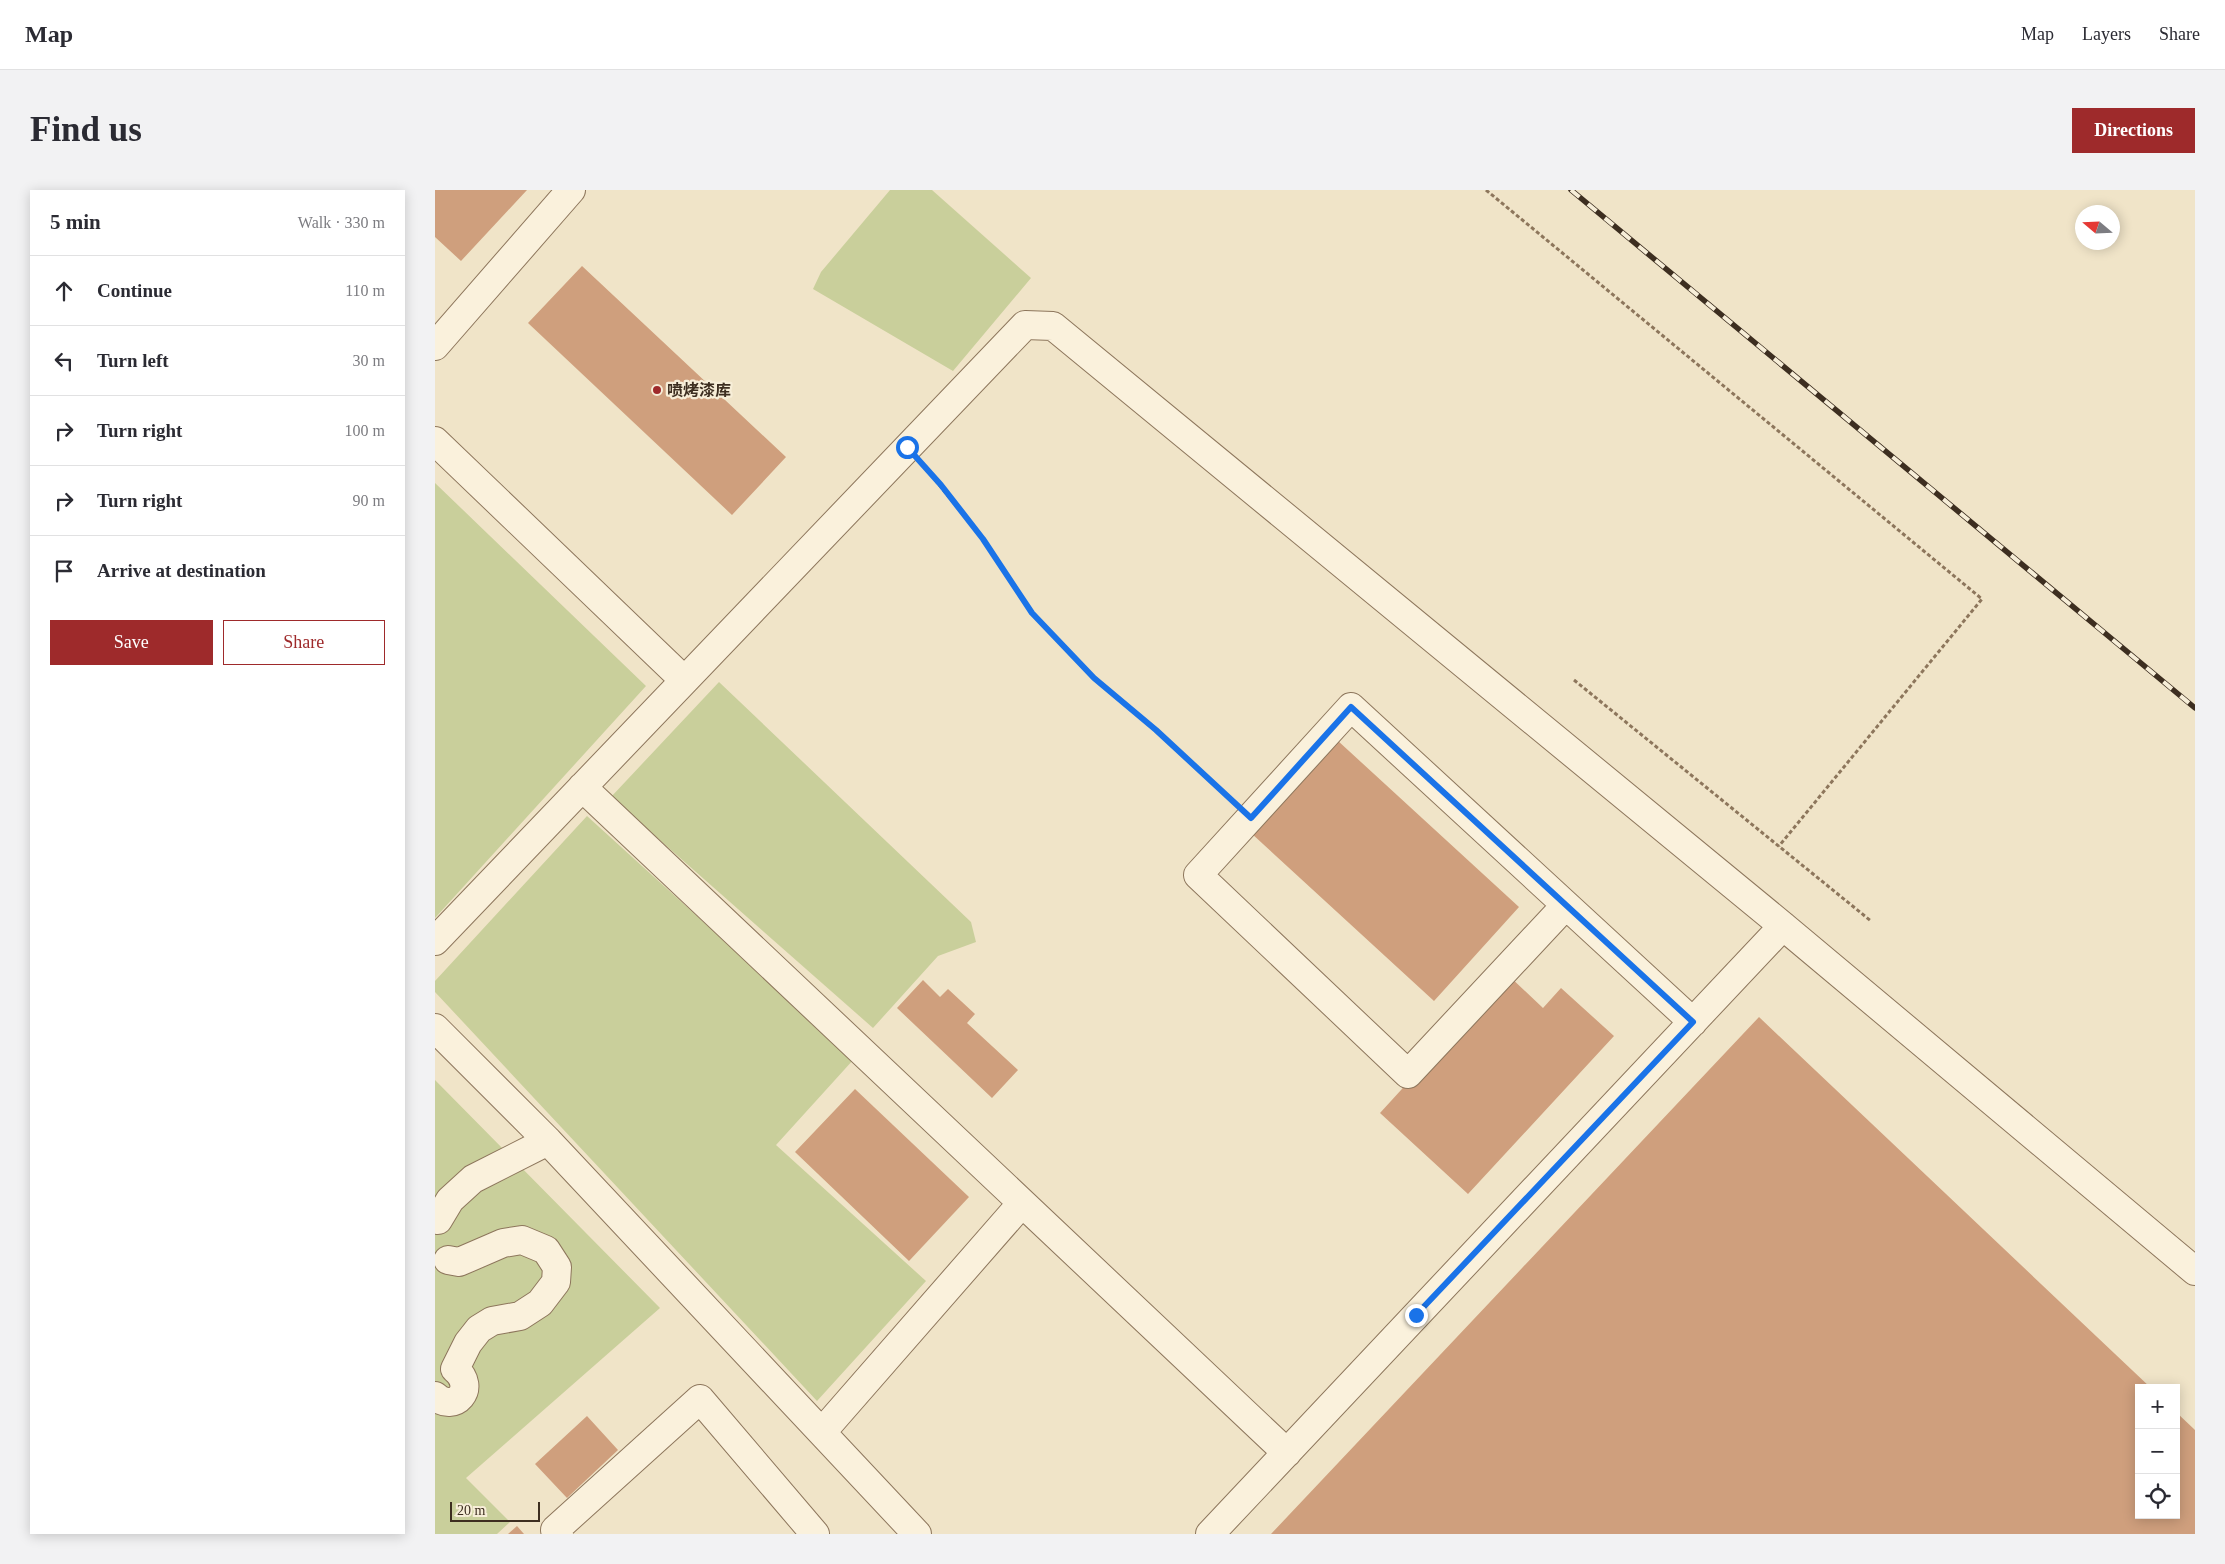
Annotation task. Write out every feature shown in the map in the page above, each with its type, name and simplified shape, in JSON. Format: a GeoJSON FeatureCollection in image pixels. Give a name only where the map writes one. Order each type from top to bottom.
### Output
{"type":"FeatureCollection","features":[{"type":"Feature","properties":{"kind":"street"},"geometry":{"type":"LineString","coordinates":[[435,346],[571,190]]}},
{"type":"Feature","properties":{"kind":"street"},"geometry":{"type":"LineString","coordinates":[[435,942],[1025,325],[1053,326],[1783,926],[2195,1272]]}},
{"type":"Feature","properties":{"kind":"street"},"geometry":{"type":"LineString","coordinates":[[435,440],[684,680]]}},
{"type":"Feature","properties":{"kind":"street"},"geometry":{"type":"LineString","coordinates":[[1565,905],[1408,1074],[1198,875],[1351,707],[1693,1022]]}},
{"type":"Feature","properties":{"kind":"street"},"geometry":{"type":"LineString","coordinates":[[582,787],[1287,1453]]}},
{"type":"Feature","properties":{"kind":"street"},"geometry":{"type":"LineString","coordinates":[[1210,1534],[1783,926]]}},
{"type":"Feature","properties":{"kind":"street"},"geometry":{"type":"LineString","coordinates":[[435,1028],[548,1141],[917,1534]]}},
{"type":"Feature","properties":{"kind":"street"},"geometry":{"type":"LineString","coordinates":[[437,1220],[450,1200],[473,1179],[548,1141]]}},
{"type":"Feature","properties":{"kind":"street"},"geometry":{"type":"LineString","coordinates":[[822,1432],[1022,1203]]}},
{"type":"Feature","properties":{"kind":"street"},"geometry":{"type":"LineString","coordinates":[[435,1396],[441,1401],[449,1403],[456,1401],[462,1396],[465,1382],[462,1375],[445,1372],[479,1329],[492,1321],[520,1316],[540,1303],[555,1282],[557,1267],[546,1250],[522,1240],[503,1244],[459,1262],[448,1260]]}},
{"type":"Feature","properties":{"kind":"street"},"geometry":{"type":"LineString","coordinates":[[559,1534],[555,1530],[700,1399],[815,1534]]}},
{"type":"Feature","properties":{"kind":"path"},"geometry":{"type":"LineString","coordinates":[[1486,190],[1982,599],[1779,846]]}},
{"type":"Feature","properties":{"kind":"path"},"geometry":{"type":"LineString","coordinates":[[907,447],[941,485],[983,539],[1032,613],[1094,678],[1156,730],[1251,818]]}},
{"type":"Feature","properties":{"kind":"path"},"geometry":{"type":"LineString","coordinates":[[1574,680],[1871,921]]}},
{"type":"Feature","properties":{"kind":"green space"},"geometry":{"type":"Polygon","coordinates":[[[890,190],[932,190],[1031,278],[953,371],[813,289],[821,272],[890,190]]]}},
{"type":"Feature","properties":{"kind":"green space"},"geometry":{"type":"Polygon","coordinates":[[[435,483],[646,686],[435,918],[435,483]]]}},
{"type":"Feature","properties":{"kind":"green space"},"geometry":{"type":"Polygon","coordinates":[[[719,682],[971,922],[976,942],[938,956],[873,1028],[611,797],[719,682]]]}},
{"type":"Feature","properties":{"kind":"green space"},"geometry":{"type":"Polygon","coordinates":[[[587,816],[854,1059],[776,1145],[926,1281],[817,1401],[435,992],[435,981],[587,816]]]}},
{"type":"Feature","properties":{"kind":"green space"},"geometry":{"type":"Polygon","coordinates":[[[435,1080],[660,1308],[466,1478],[510,1522],[497,1534],[435,1534],[435,1080]]]}},
{"type":"Feature","properties":{"kind":"building"},"geometry":{"type":"Polygon","coordinates":[[[435,190],[527,190],[461,261],[435,237],[435,190]]]}},
{"type":"Feature","properties":{"kind":"building","name":"喷烤漆库"},"geometry":{"type":"Polygon","coordinates":[[[582,266],[786,457],[732,515],[528,323],[582,266]]]}},
{"type":"Feature","properties":{"kind":"building"},"geometry":{"type":"Polygon","coordinates":[[[1337,740],[1519,907],[1434,1001],[1251,833],[1337,740]]]}},
{"type":"Feature","properties":{"kind":"building"},"geometry":{"type":"Polygon","coordinates":[[[1507,974],[1543,1008],[1561,988],[1614,1036],[1468,1194],[1380,1113],[1507,974]]]}},
{"type":"Feature","properties":{"kind":"building"},"geometry":{"type":"Polygon","coordinates":[[[923,980],[940,997],[948,989],[975,1014],[967,1023],[1018,1070],[992,1098],[897,1008],[923,980]]]}},
{"type":"Feature","properties":{"kind":"building"},"geometry":{"type":"Polygon","coordinates":[[[1759,1017],[2147,1384],[2135,1384],[2135,1519],[2180,1519],[2180,1416],[2195,1430],[2195,1534],[1271,1534],[1759,1017]]]}},
{"type":"Feature","properties":{"kind":"building"},"geometry":{"type":"Polygon","coordinates":[[[855,1089],[969,1197],[909,1261],[795,1152],[855,1089]]]}},
{"type":"Feature","properties":{"kind":"building"},"geometry":{"type":"Polygon","coordinates":[[[587,1416],[618,1450],[567,1498],[535,1464],[587,1416]]]}},
{"type":"Feature","properties":{"kind":"building"},"geometry":{"type":"Polygon","coordinates":[[[517,1526],[524,1534],[508,1534],[517,1526]]]}},
{"type":"Feature","properties":{"kind":"railway"},"geometry":{"type":"LineString","coordinates":[[1571,190],[2195,708]]}},
{"type":"Feature","properties":{"kind":"place","name":"喷烤漆库"},"geometry":{"type":"Point","coordinates":[657,390]}},
{"type":"Feature","properties":{"kind":"route"},"geometry":{"type":"LineString","coordinates":[[907,447],[941,485],[983,539],[1032,613],[1094,678],[1156,730],[1251,818],[1351,707],[1693,1022],[1416,1315]]}}]}
